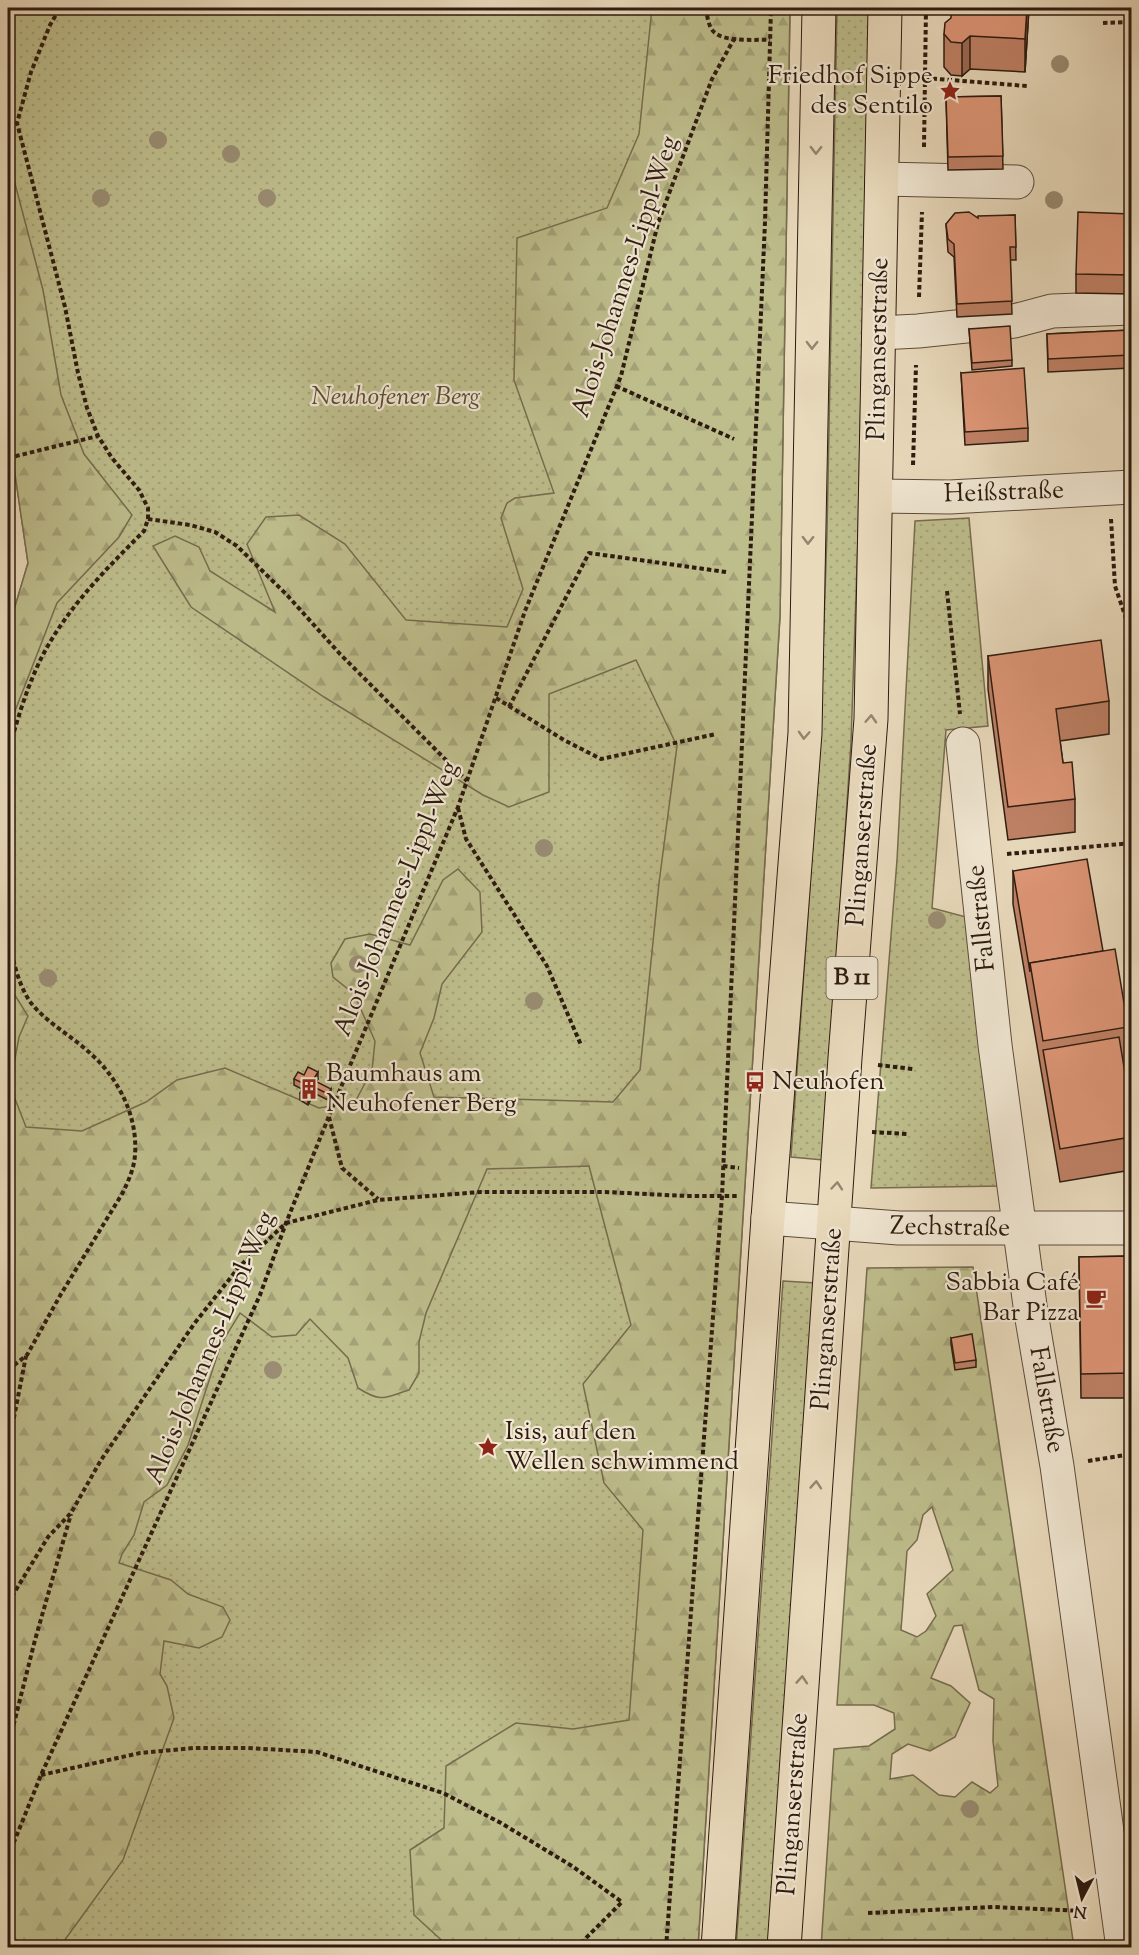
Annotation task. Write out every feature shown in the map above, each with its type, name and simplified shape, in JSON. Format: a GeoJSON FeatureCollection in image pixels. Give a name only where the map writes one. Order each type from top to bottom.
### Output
{"type":"FeatureCollection","features":[{"type":"Feature","properties":{"kind":"main road"},"geometry":{"type":"LineString","coordinates":[[718,1947],[768,1218],[805,733],[819,8]]}},
{"type":"Feature","properties":{"kind":"main road","name":"Plinganserstraße"},"geometry":{"type":"LineString","coordinates":[[784,1947],[871,719],[885,8]]}},
{"type":"Feature","properties":{"kind":"street"},"geometry":{"type":"LineString","coordinates":[[882,179],[1017,182]]}},
{"type":"Feature","properties":{"kind":"street"},"geometry":{"type":"LineString","coordinates":[[879,333],[918,332],[1014,321],[1052,311],[1131,308]]}},
{"type":"Feature","properties":{"kind":"street","name":"Heißstraße"},"geometry":{"type":"LineString","coordinates":[[877,496],[950,497],[1120,488]]}},
{"type":"Feature","properties":{"kind":"street","name":"Fallstraße"},"geometry":{"type":"LineString","coordinates":[[963,744],[995,1045],[1030,1312],[1057,1466],[1125,1912],[1123,1947]]}},
{"type":"Feature","properties":{"kind":"street","name":"Zechstraße"},"geometry":{"type":"LineString","coordinates":[[768,1218],[899,1228],[1131,1228]]}},
{"type":"Feature","properties":{"kind":"path"},"geometry":{"type":"LineString","coordinates":[[8,753],[38,665],[59,629],[83,594],[144,531],[148,519],[148,508],[139,490],[112,458],[98,436],[87,408],[65,307],[17,123],[31,72],[50,25],[60,8]]}},
{"type":"Feature","properties":{"kind":"path"},"geometry":{"type":"LineString","coordinates":[[706,8],[713,31],[723,38],[770,40]]}},
{"type":"Feature","properties":{"kind":"path"},"geometry":{"type":"LineString","coordinates":[[666,1947],[722,1196],[765,222],[771,8]]}},
{"type":"Feature","properties":{"kind":"path"},"geometry":{"type":"LineString","coordinates":[[923,181],[926,8]]}},
{"type":"Feature","properties":{"kind":"path"},"geometry":{"type":"LineString","coordinates":[[1103,23],[1131,22]]}},
{"type":"Feature","properties":{"kind":"path","name":"Alois-Johannes-Lippl-Weg"},"geometry":{"type":"LineString","coordinates":[[8,1857],[41,1775],[260,1295],[329,1116],[458,807],[525,611],[621,376],[658,223],[712,79],[734,39]]}},
{"type":"Feature","properties":{"kind":"path"},"geometry":{"type":"LineString","coordinates":[[925,78],[1027,86]]}},
{"type":"Feature","properties":{"kind":"path"},"geometry":{"type":"LineString","coordinates":[[8,123],[17,123]]}},
{"type":"Feature","properties":{"kind":"path"},"geometry":{"type":"LineString","coordinates":[[616,386],[734,438]]}},
{"type":"Feature","properties":{"kind":"path"},"geometry":{"type":"LineString","coordinates":[[8,458],[98,436]]}},
{"type":"Feature","properties":{"kind":"path"},"geometry":{"type":"LineString","coordinates":[[1120,488],[1115,586],[1131,636]]}},
{"type":"Feature","properties":{"kind":"path"},"geometry":{"type":"LineString","coordinates":[[148,519],[190,525],[215,532],[237,546],[287,595],[340,654],[467,781]]}},
{"type":"Feature","properties":{"kind":"path"},"geometry":{"type":"LineString","coordinates":[[508,706],[590,553],[726,572]]}},
{"type":"Feature","properties":{"kind":"path"},"geometry":{"type":"LineString","coordinates":[[947,591],[963,744]]}},
{"type":"Feature","properties":{"kind":"path"},"geometry":{"type":"LineString","coordinates":[[496,698],[601,759],[716,734]]}},
{"type":"Feature","properties":{"kind":"path"},"geometry":{"type":"LineString","coordinates":[[458,807],[466,839],[547,966],[581,1045]]}},
{"type":"Feature","properties":{"kind":"path"},"geometry":{"type":"LineString","coordinates":[[975,857],[1131,843]]}},
{"type":"Feature","properties":{"kind":"path"},"geometry":{"type":"LineString","coordinates":[[8,938],[24,990],[31,1002],[44,1017],[92,1055],[113,1079],[129,1109],[136,1139],[130,1178],[122,1194],[27,1355],[8,1448]]}},
{"type":"Feature","properties":{"kind":"path"},"geometry":{"type":"LineString","coordinates":[[876,1065],[913,1069]]}},
{"type":"Feature","properties":{"kind":"path"},"geometry":{"type":"LineString","coordinates":[[329,1098],[336,1101]]}},
{"type":"Feature","properties":{"kind":"path"},"geometry":{"type":"LineString","coordinates":[[329,1116],[342,1168],[378,1200]]}},
{"type":"Feature","properties":{"kind":"path"},"geometry":{"type":"LineString","coordinates":[[870,1132],[907,1134]]}},
{"type":"Feature","properties":{"kind":"path"},"geometry":{"type":"LineString","coordinates":[[8,1748],[71,1513],[101,1460],[195,1324],[239,1267],[286,1223],[378,1200],[481,1192],[605,1192],[722,1196]]}},
{"type":"Feature","properties":{"kind":"path"},"geometry":{"type":"LineString","coordinates":[[8,1370],[27,1355]]}},
{"type":"Feature","properties":{"kind":"path"},"geometry":{"type":"LineString","coordinates":[[1057,1466],[1131,1454]]}},
{"type":"Feature","properties":{"kind":"path"},"geometry":{"type":"LineString","coordinates":[[8,1603],[48,1537],[71,1513]]}},
{"type":"Feature","properties":{"kind":"path"},"geometry":{"type":"LineString","coordinates":[[41,1775],[140,1753],[194,1748],[317,1752],[384,1772],[443,1793],[501,1823],[572,1866],[622,1902],[576,1947]]}},
{"type":"Feature","properties":{"kind":"path"},"geometry":{"type":"LineString","coordinates":[[868,1913],[993,1907],[1125,1912]]}},
{"type":"Feature","properties":{"kind":"green space","name":"Neuhofener Berg"},"geometry":{"type":"Polygon","coordinates":[[[8,8],[790,8],[780,616],[698,1947],[8,1947],[8,630],[28,563],[8,426],[8,8]]]}},
{"type":"Feature","properties":{"kind":"green space"},"geometry":{"type":"Polygon","coordinates":[[[652,8],[790,8],[780,616],[698,1947],[449,1947],[414,1915],[410,1850],[444,1828],[446,1766],[516,1723],[573,1729],[629,1720],[643,1530],[604,1483],[583,1384],[631,1325],[589,1166],[487,1169],[426,1313],[419,1342],[419,1373],[409,1390],[383,1398],[372,1396],[358,1388],[348,1358],[310,1319],[296,1335],[272,1337],[240,1313],[221,1344],[188,1445],[167,1485],[144,1502],[134,1535],[119,1563],[171,1580],[188,1594],[223,1607],[230,1620],[222,1637],[199,1648],[164,1641],[160,1674],[167,1686],[174,1718],[123,1860],[64,1941],[32,1947],[13,1938],[8,1924],[8,972],[11,989],[28,1016],[19,1037],[10,1086],[26,1127],[82,1131],[146,1102],[177,1080],[225,1068],[319,1108],[355,1102],[372,1070],[375,1041],[354,994],[333,977],[331,963],[345,939],[370,934],[410,945],[443,880],[458,869],[480,892],[482,932],[442,984],[434,1018],[420,1053],[434,1097],[613,1102],[640,1070],[659,883],[677,746],[636,660],[549,694],[549,792],[509,807],[483,795],[324,697],[191,607],[153,546],[175,536],[199,547],[210,571],[275,612],[247,544],[266,517],[299,515],[345,544],[406,620],[507,627],[523,589],[501,518],[507,503],[515,498],[554,493],[514,380],[517,238],[607,208],[639,134],[652,8]]]}},
{"type":"Feature","properties":{"kind":"green space"},"geometry":{"type":"Polygon","coordinates":[[[837,8],[869,8],[858,535],[851,743],[823,1160],[791,1157],[820,742],[827,533],[837,8]]]}},
{"type":"Feature","properties":{"kind":"green space"},"geometry":{"type":"Polygon","coordinates":[[[8,141],[13,176],[43,290],[61,395],[84,454],[132,515],[119,537],[57,603],[8,729],[8,630],[28,563],[8,426],[8,141]]]}},
{"type":"Feature","properties":{"kind":"green space"},"geometry":{"type":"Polygon","coordinates":[[[969,518],[988,726],[946,730],[932,908],[970,918],[1003,1186],[871,1188],[897,860],[915,521],[969,518]]]}},
{"type":"Feature","properties":{"kind":"green space"},"geometry":{"type":"Polygon","coordinates":[[[973,1267],[1074,1947],[821,1948],[834,1749],[869,1746],[895,1729],[894,1713],[874,1705],[837,1705],[867,1268],[973,1267]],[[932,1507],[923,1515],[917,1540],[907,1551],[901,1630],[917,1637],[926,1631],[936,1616],[927,1594],[953,1570],[932,1507]],[[962,1625],[954,1626],[931,1678],[951,1686],[970,1703],[955,1737],[930,1751],[908,1744],[892,1754],[890,1779],[913,1775],[939,1795],[955,1797],[972,1782],[990,1793],[998,1786],[993,1741],[994,1699],[979,1690],[962,1625]]]}},
{"type":"Feature","properties":{"kind":"green space"},"geometry":{"type":"Polygon","coordinates":[[[783,1281],[816,1283],[770,1947],[736,1948],[783,1281]]]}},
{"type":"Feature","properties":{"kind":"building"},"geometry":{"type":"Polygon","coordinates":[[[951,8],[1027,8],[1025,39],[970,36],[962,43],[951,42],[944,34],[945,23],[951,18],[951,8]]]}},
{"type":"Feature","properties":{"kind":"building"},"geometry":{"type":"Polygon","coordinates":[[[1001,96],[1003,156],[948,157],[946,97],[1001,96]]]}},
{"type":"Feature","properties":{"kind":"building"},"geometry":{"type":"Polygon","coordinates":[[[969,212],[978,218],[978,216],[1015,215],[1016,247],[1010,247],[1012,301],[957,304],[954,244],[948,239],[946,224],[955,213],[969,212]]]}},
{"type":"Feature","properties":{"kind":"building"},"geometry":{"type":"Polygon","coordinates":[[[1078,212],[1131,214],[1131,275],[1076,274],[1078,212]]]}},
{"type":"Feature","properties":{"kind":"building"},"geometry":{"type":"Polygon","coordinates":[[[1010,326],[1012,360],[972,363],[969,329],[1010,326]]]}},
{"type":"Feature","properties":{"kind":"building"},"geometry":{"type":"Polygon","coordinates":[[[1131,330],[1131,355],[1048,359],[1047,334],[1131,330]]]}},
{"type":"Feature","properties":{"kind":"building"},"geometry":{"type":"Polygon","coordinates":[[[1024,368],[1028,428],[965,432],[961,373],[1024,368]]]}},
{"type":"Feature","properties":{"kind":"building"},"geometry":{"type":"Polygon","coordinates":[[[1101,640],[1109,701],[1056,709],[1063,763],[1072,762],[1075,799],[1008,807],[988,656],[1101,640]]]}},
{"type":"Feature","properties":{"kind":"building"},"geometry":{"type":"Polygon","coordinates":[[[1087,859],[1103,951],[1030,963],[1030,972],[1013,871],[1087,859]]]}},
{"type":"Feature","properties":{"kind":"building"},"geometry":{"type":"Polygon","coordinates":[[[1115,949],[1128,1027],[1043,1041],[1030,963],[1115,949]]]}},
{"type":"Feature","properties":{"kind":"building"},"geometry":{"type":"Polygon","coordinates":[[[1119,1037],[1131,1109],[1131,1137],[1060,1149],[1043,1050],[1119,1037]]]}},
{"type":"Feature","properties":{"kind":"building"},"geometry":{"type":"Polygon","coordinates":[[[308,1067],[318,1072],[313,1080],[331,1089],[328,1094],[314,1087],[308,1098],[300,1093],[305,1084],[294,1079],[298,1072],[304,1075],[308,1067]]]}},
{"type":"Feature","properties":{"kind":"building"},"geometry":{"type":"Polygon","coordinates":[[[1131,1256],[1131,1373],[1081,1374],[1079,1257],[1131,1256]]]}},
{"type":"Feature","properties":{"kind":"building"},"geometry":{"type":"Polygon","coordinates":[[[972,1334],[976,1360],[955,1363],[951,1338],[972,1334]]]}},
{"type":"Feature","properties":{"kind":"place","name":"Friedhof Sippe des Sentilo"},"geometry":{"type":"Point","coordinates":[950,91]}},
{"type":"Feature","properties":{"kind":"place","name":"Neuhofen"},"geometry":{"type":"Point","coordinates":[755,1082]}},
{"type":"Feature","properties":{"kind":"place","name":"Baumhaus am Neuhofener Berg"},"geometry":{"type":"Point","coordinates":[309,1089]}},
{"type":"Feature","properties":{"kind":"place","name":"Sabbia Café Bar Pizza"},"geometry":{"type":"Point","coordinates":[1096,1298]}},
{"type":"Feature","properties":{"kind":"place","name":"Isis, auf den Wellen schwimmend"},"geometry":{"type":"Point","coordinates":[488,1447]}}]}
